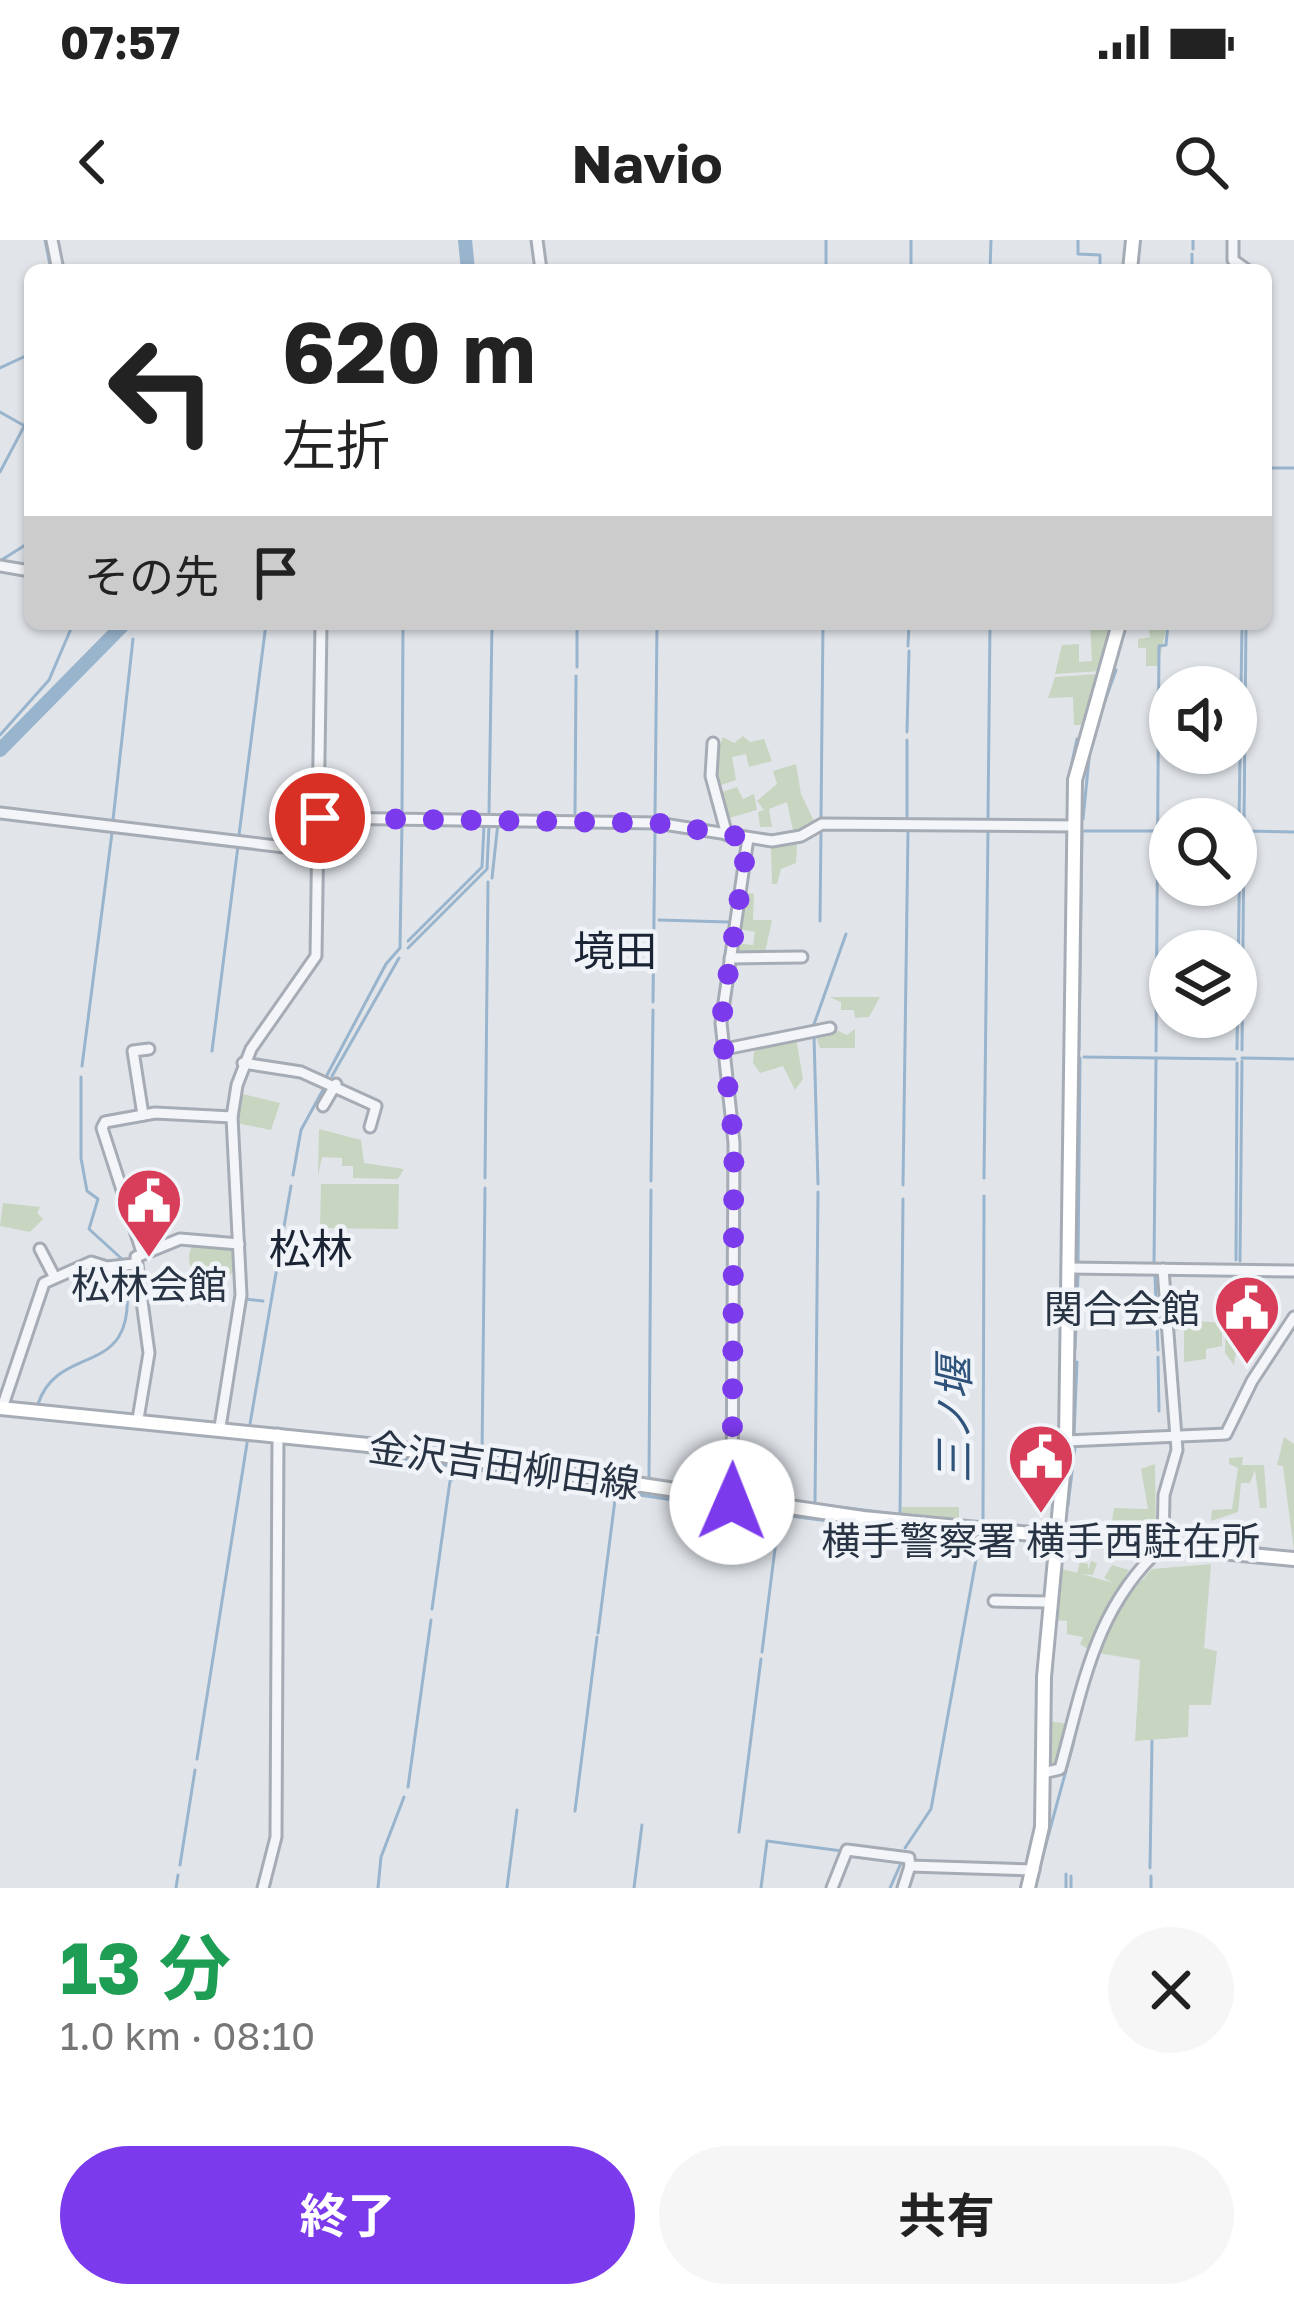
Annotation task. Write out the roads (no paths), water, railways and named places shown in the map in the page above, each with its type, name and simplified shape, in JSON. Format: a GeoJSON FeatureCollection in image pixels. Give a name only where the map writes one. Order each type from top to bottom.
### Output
{"type":"FeatureCollection","features":[{"type":"Feature","properties":{"kind":"street"},"geometry":{"type":"LineString","coordinates":[[220,1427],[241,1295],[232,1117],[243,1063],[316,956],[321,630]]}},
{"type":"Feature","properties":{"kind":"street"},"geometry":{"type":"LineString","coordinates":[[1028,1888],[1042,1827],[1050,1602],[1066,1441],[1075,826],[1081,748],[1117,630]]}},
{"type":"Feature","properties":{"kind":"street"},"geometry":{"type":"LineString","coordinates":[[713,743],[711,776],[727,835]]}},
{"type":"Feature","properties":{"kind":"street"},"geometry":{"type":"LineString","coordinates":[[0,813],[318,851]]}},
{"type":"Feature","properties":{"kind":"street"},"geometry":{"type":"LineString","coordinates":[[320,818],[657,823],[788,841],[822,824],[1075,826]]}},
{"type":"Feature","properties":{"kind":"street"},"geometry":{"type":"LineString","coordinates":[[732,1502],[734,1143],[721,1023],[748,838]]}},
{"type":"Feature","properties":{"kind":"street"},"geometry":{"type":"LineString","coordinates":[[730,958],[802,957]]}},
{"type":"Feature","properties":{"kind":"street"},"geometry":{"type":"LineString","coordinates":[[725,1049],[830,1028]]}},
{"type":"Feature","properties":{"kind":"street"},"geometry":{"type":"LineString","coordinates":[[143,1115],[133,1051],[149,1049]]}},
{"type":"Feature","properties":{"kind":"street"},"geometry":{"type":"LineString","coordinates":[[243,1063],[301,1072],[336,1084],[376,1106],[370,1127]]}},
{"type":"Feature","properties":{"kind":"street"},"geometry":{"type":"LineString","coordinates":[[323,1106],[336,1084]]}},
{"type":"Feature","properties":{"kind":"street"},"geometry":{"type":"LineString","coordinates":[[142,1252],[102,1128],[143,1115],[232,1117]]}},
{"type":"Feature","properties":{"kind":"street"},"geometry":{"type":"LineString","coordinates":[[138,1419],[149,1354],[134,1264],[142,1252],[179,1239],[239,1244]]}},
{"type":"Feature","properties":{"kind":"street"},"geometry":{"type":"LineString","coordinates":[[40,1249],[54,1276]]}},
{"type":"Feature","properties":{"kind":"street"},"geometry":{"type":"LineString","coordinates":[[1,1408],[44,1282],[91,1262],[107,1268],[134,1264]]}},
{"type":"Feature","properties":{"kind":"street"},"geometry":{"type":"LineString","coordinates":[[1070,1268],[1294,1271]]}},
{"type":"Feature","properties":{"kind":"street"},"geometry":{"type":"LineString","coordinates":[[1043,1773],[1060,1769],[1108,1612],[1127,1580],[1163,1546],[1164,1495],[1178,1437],[1163,1269]]}},
{"type":"Feature","properties":{"kind":"street"},"geometry":{"type":"LineString","coordinates":[[1066,1441],[1226,1434],[1252,1381],[1294,1320]]}},
{"type":"Feature","properties":{"kind":"street","name":"金沢吉田柳田線"},"geometry":{"type":"LineString","coordinates":[[1,1408],[278,1434],[732,1502],[1294,1558]]}},
{"type":"Feature","properties":{"kind":"street"},"geometry":{"type":"LineString","coordinates":[[263,1888],[276,1837],[278,1434]]}},
{"type":"Feature","properties":{"kind":"street"},"geometry":{"type":"LineString","coordinates":[[994,1601],[1050,1602]]}},
{"type":"Feature","properties":{"kind":"street"},"geometry":{"type":"LineString","coordinates":[[832,1888],[847,1850],[909,1858],[903,1888]]}},
{"type":"Feature","properties":{"kind":"street"},"geometry":{"type":"LineString","coordinates":[[910,1866],[1034,1870]]}},
{"type":"Feature","properties":{"kind":"waterway"},"geometry":{"type":"LineString","coordinates":[[45,240],[50,264]]}},
{"type":"Feature","properties":{"kind":"waterway"},"geometry":{"type":"LineString","coordinates":[[465,240],[467,264]]}},
{"type":"Feature","properties":{"kind":"waterway"},"geometry":{"type":"LineString","coordinates":[[826,240],[826,264]]}},
{"type":"Feature","properties":{"kind":"waterway"},"geometry":{"type":"LineString","coordinates":[[911,240],[911,264]]}},
{"type":"Feature","properties":{"kind":"waterway","name":"三ノ堰"},"geometry":{"type":"LineString","coordinates":[[990,264],[991,240]]}},
{"type":"Feature","properties":{"kind":"waterway"},"geometry":{"type":"LineString","coordinates":[[1078,240],[1078,254],[1100,255],[1100,264]]}},
{"type":"Feature","properties":{"kind":"waterway"},"geometry":{"type":"LineString","coordinates":[[1193,240],[1193,249]]}},
{"type":"Feature","properties":{"kind":"waterway"},"geometry":{"type":"LineString","coordinates":[[1192,254],[1192,264]]}},
{"type":"Feature","properties":{"kind":"waterway"},"geometry":{"type":"LineString","coordinates":[[0,368],[24,357]]}},
{"type":"Feature","properties":{"kind":"waterway"},"geometry":{"type":"LineString","coordinates":[[0,412],[23,425]]}},
{"type":"Feature","properties":{"kind":"waterway"},"geometry":{"type":"LineString","coordinates":[[0,472],[24,426]]}},
{"type":"Feature","properties":{"kind":"waterway"},"geometry":{"type":"LineString","coordinates":[[1272,468],[1294,468]]}},
{"type":"Feature","properties":{"kind":"waterway"},"geometry":{"type":"LineString","coordinates":[[0,561],[24,546]]}},
{"type":"Feature","properties":{"kind":"waterway"},"geometry":{"type":"LineString","coordinates":[[0,735],[49,680],[70,630]]}},
{"type":"Feature","properties":{"kind":"waterway"},"geometry":{"type":"LineString","coordinates":[[0,750],[118,630]]}},
{"type":"Feature","properties":{"kind":"waterway"},"geometry":{"type":"LineString","coordinates":[[239,835],[265,630]]}},
{"type":"Feature","properties":{"kind":"waterway"},"geometry":{"type":"LineString","coordinates":[[402,814],[403,630]]}},
{"type":"Feature","properties":{"kind":"waterway"},"geometry":{"type":"LineString","coordinates":[[489,813],[492,630]]}},
{"type":"Feature","properties":{"kind":"waterway"},"geometry":{"type":"LineString","coordinates":[[577,630],[577,667]]}},
{"type":"Feature","properties":{"kind":"waterway"},"geometry":{"type":"LineString","coordinates":[[655,817],[657,630]]}},
{"type":"Feature","properties":{"kind":"waterway"},"geometry":{"type":"LineString","coordinates":[[821,818],[823,630]]}},
{"type":"Feature","properties":{"kind":"waterway"},"geometry":{"type":"LineString","coordinates":[[908,646],[909,630]]}},
{"type":"Feature","properties":{"kind":"waterway","name":"三ノ堰"},"geometry":{"type":"LineString","coordinates":[[988,817],[990,630]]}},
{"type":"Feature","properties":{"kind":"waterway"},"geometry":{"type":"LineString","coordinates":[[1156,1051],[1159,646],[1166,645],[1167,630]]}},
{"type":"Feature","properties":{"kind":"waterway"},"geometry":{"type":"LineString","coordinates":[[1239,798],[1242,630]]}},
{"type":"Feature","properties":{"kind":"waterway"},"geometry":{"type":"LineString","coordinates":[[1244,798],[1246,630]]}},
{"type":"Feature","properties":{"kind":"waterway"},"geometry":{"type":"LineString","coordinates":[[113,820],[133,639]]}},
{"type":"Feature","properties":{"kind":"waterway"},"geometry":{"type":"LineString","coordinates":[[907,732],[909,651]]}},
{"type":"Feature","properties":{"kind":"waterway"},"geometry":{"type":"LineString","coordinates":[[1095,729],[1116,670]]}},
{"type":"Feature","properties":{"kind":"waterway"},"geometry":{"type":"LineString","coordinates":[[575,813],[576,676]]}},
{"type":"Feature","properties":{"kind":"waterway"},"geometry":{"type":"LineString","coordinates":[[1069,776],[1077,739]]}},
{"type":"Feature","properties":{"kind":"waterway"},"geometry":{"type":"LineString","coordinates":[[907,740],[907,821]]}},
{"type":"Feature","properties":{"kind":"waterway"},"geometry":{"type":"LineString","coordinates":[[1083,819],[1090,749]]}},
{"type":"Feature","properties":{"kind":"waterway"},"geometry":{"type":"LineString","coordinates":[[1068,787],[1068,820]]}},
{"type":"Feature","properties":{"kind":"waterway"},"geometry":{"type":"LineString","coordinates":[[327,1075],[386,964],[400,948],[402,822]]}},
{"type":"Feature","properties":{"kind":"waterway"},"geometry":{"type":"LineString","coordinates":[[492,878],[498,823]]}},
{"type":"Feature","properties":{"kind":"waterway"},"geometry":{"type":"LineString","coordinates":[[408,941],[482,867],[484,825]]}},
{"type":"Feature","properties":{"kind":"waterway"},"geometry":{"type":"LineString","coordinates":[[408,948],[487,869],[489,826]]}},
{"type":"Feature","properties":{"kind":"waterway","name":"三ノ堰"},"geometry":{"type":"LineString","coordinates":[[984,1178],[988,829]]}},
{"type":"Feature","properties":{"kind":"waterway"},"geometry":{"type":"LineString","coordinates":[[653,1002],[655,830]]}},
{"type":"Feature","properties":{"kind":"waterway"},"geometry":{"type":"LineString","coordinates":[[820,921],[821,831]]}},
{"type":"Feature","properties":{"kind":"waterway"},"geometry":{"type":"LineString","coordinates":[[1084,831],[1149,831]]}},
{"type":"Feature","properties":{"kind":"waterway"},"geometry":{"type":"LineString","coordinates":[[1257,831],[1294,832]]}},
{"type":"Feature","properties":{"kind":"waterway"},"geometry":{"type":"LineString","coordinates":[[903,1185],[908,832]]}},
{"type":"Feature","properties":{"kind":"waterway"},"geometry":{"type":"LineString","coordinates":[[82,1066],[112,833]]}},
{"type":"Feature","properties":{"kind":"waterway"},"geometry":{"type":"LineString","coordinates":[[1079,1050],[1082,833]]}},
{"type":"Feature","properties":{"kind":"waterway"},"geometry":{"type":"LineString","coordinates":[[1067,905],[1068,834]]}},
{"type":"Feature","properties":{"kind":"waterway"},"geometry":{"type":"LineString","coordinates":[[212,1051],[238,846]]}},
{"type":"Feature","properties":{"kind":"waterway"},"geometry":{"type":"LineString","coordinates":[[485,1178],[488,882]]}},
{"type":"Feature","properties":{"kind":"waterway"},"geometry":{"type":"LineString","coordinates":[[731,922],[734,899]]}},
{"type":"Feature","properties":{"kind":"waterway"},"geometry":{"type":"LineString","coordinates":[[1237,1049],[1239,906]]}},
{"type":"Feature","properties":{"kind":"waterway"},"geometry":{"type":"LineString","coordinates":[[1242,1050],[1243,906]]}},
{"type":"Feature","properties":{"kind":"waterway"},"geometry":{"type":"LineString","coordinates":[[659,920],[728,922]]}},
{"type":"Feature","properties":{"kind":"waterway"},"geometry":{"type":"LineString","coordinates":[[813,1027],[846,934]]}},
{"type":"Feature","properties":{"kind":"waterway"},"geometry":{"type":"LineString","coordinates":[[332,1076],[399,958]]}},
{"type":"Feature","properties":{"kind":"waterway"},"geometry":{"type":"LineString","coordinates":[[651,1181],[653,1010]]}},
{"type":"Feature","properties":{"kind":"waterway"},"geometry":{"type":"LineString","coordinates":[[814,1036],[818,1184]]}},
{"type":"Feature","properties":{"kind":"waterway"},"geometry":{"type":"LineString","coordinates":[[1084,1057],[1235,1059]]}},
{"type":"Feature","properties":{"kind":"waterway"},"geometry":{"type":"LineString","coordinates":[[1078,1261],[1080,1058]]}},
{"type":"Feature","properties":{"kind":"waterway"},"geometry":{"type":"LineString","coordinates":[[1154,1264],[1156,1058]]}},
{"type":"Feature","properties":{"kind":"waterway"},"geometry":{"type":"LineString","coordinates":[[1242,1058],[1294,1059]]}},
{"type":"Feature","properties":{"kind":"waterway"},"geometry":{"type":"LineString","coordinates":[[1240,1261],[1242,1061]]}},
{"type":"Feature","properties":{"kind":"waterway"},"geometry":{"type":"LineString","coordinates":[[1236,1260],[1237,1063]]}},
{"type":"Feature","properties":{"kind":"waterway"},"geometry":{"type":"LineString","coordinates":[[81,1077],[81,1158],[87,1191],[98,1199],[89,1229],[123,1260]]}},
{"type":"Feature","properties":{"kind":"waterway"},"geometry":{"type":"LineString","coordinates":[[293,1175],[301,1130],[324,1088]]}},
{"type":"Feature","properties":{"kind":"waterway"},"geometry":{"type":"LineString","coordinates":[[250,1424],[291,1186]]}},
{"type":"Feature","properties":{"kind":"waterway"},"geometry":{"type":"LineString","coordinates":[[482,1455],[485,1188]]}},
{"type":"Feature","properties":{"kind":"waterway"},"geometry":{"type":"LineString","coordinates":[[649,1480],[651,1190]]}},
{"type":"Feature","properties":{"kind":"waterway"},"geometry":{"type":"LineString","coordinates":[[815,1504],[818,1192]]}},
{"type":"Feature","properties":{"kind":"waterway","name":"三ノ堰"},"geometry":{"type":"LineString","coordinates":[[983,1523],[984,1196]]}},
{"type":"Feature","properties":{"kind":"waterway"},"geometry":{"type":"LineString","coordinates":[[900,1515],[903,1199]]}},
{"type":"Feature","properties":{"kind":"waterway"},"geometry":{"type":"LineString","coordinates":[[38,1404],[63,1371],[97,1356],[122,1331],[127,1307],[125,1271]]}},
{"type":"Feature","properties":{"kind":"waterway"},"geometry":{"type":"LineString","coordinates":[[1075,1349],[1078,1276]]}},
{"type":"Feature","properties":{"kind":"waterway"},"geometry":{"type":"LineString","coordinates":[[1155,1276],[1158,1350]]}},
{"type":"Feature","properties":{"kind":"waterway"},"geometry":{"type":"LineString","coordinates":[[245,1299],[263,1301]]}},
{"type":"Feature","properties":{"kind":"waterway"},"geometry":{"type":"LineString","coordinates":[[1158,1357],[1159,1411]]}},
{"type":"Feature","properties":{"kind":"waterway"},"geometry":{"type":"LineString","coordinates":[[1074,1435],[1077,1362]]}},
{"type":"Feature","properties":{"kind":"waterway"},"geometry":{"type":"LineString","coordinates":[[197,1759],[248,1437]]}},
{"type":"Feature","properties":{"kind":"waterway"},"geometry":{"type":"LineString","coordinates":[[1068,1505],[1075,1447]]}},
{"type":"Feature","properties":{"kind":"waterway"},"geometry":{"type":"LineString","coordinates":[[441,1449],[564,1467]]}},
{"type":"Feature","properties":{"kind":"waterway"},"geometry":{"type":"LineString","coordinates":[[391,1457],[530,1478]]}},
{"type":"Feature","properties":{"kind":"waterway"},"geometry":{"type":"LineString","coordinates":[[432,1609],[450,1481],[473,1470]]}},
{"type":"Feature","properties":{"kind":"waterway"},"geometry":{"type":"LineString","coordinates":[[537,1480],[694,1503]]}},
{"type":"Feature","properties":{"kind":"waterway"},"geometry":{"type":"LineString","coordinates":[[598,1633],[616,1492]]}},
{"type":"Feature","properties":{"kind":"waterway"},"geometry":{"type":"LineString","coordinates":[[777,1499],[895,1514]]}},
{"type":"Feature","properties":{"kind":"waterway"},"geometry":{"type":"LineString","coordinates":[[701,1504],[858,1525]]}},
{"type":"Feature","properties":{"kind":"waterway"},"geometry":{"type":"LineString","coordinates":[[762,1652],[779,1517]]}},
{"type":"Feature","properties":{"kind":"waterway"},"geometry":{"type":"LineString","coordinates":[[865,1526],[945,1534]]}},
{"type":"Feature","properties":{"kind":"waterway","name":"三ノ堰"},"geometry":{"type":"LineString","coordinates":[[905,1848],[931,1809],[981,1532]]}},
{"type":"Feature","properties":{"kind":"waterway"},"geometry":{"type":"LineString","coordinates":[[408,1787],[431,1620]]}},
{"type":"Feature","properties":{"kind":"waterway"},"geometry":{"type":"LineString","coordinates":[[575,1811],[597,1637]]}},
{"type":"Feature","properties":{"kind":"waterway"},"geometry":{"type":"LineString","coordinates":[[739,1832],[761,1659]]}},
{"type":"Feature","properties":{"kind":"waterway"},"geometry":{"type":"LineString","coordinates":[[1040,1866],[1074,1741]]}},
{"type":"Feature","properties":{"kind":"waterway"},"geometry":{"type":"LineString","coordinates":[[1150,1868],[1152,1741]]}},
{"type":"Feature","properties":{"kind":"waterway"},"geometry":{"type":"LineString","coordinates":[[180,1865],[195,1770]]}},
{"type":"Feature","properties":{"kind":"waterway"},"geometry":{"type":"LineString","coordinates":[[378,1888],[381,1857],[404,1797]]}},
{"type":"Feature","properties":{"kind":"waterway"},"geometry":{"type":"LineString","coordinates":[[507,1888],[517,1810]]}},
{"type":"Feature","properties":{"kind":"waterway"},"geometry":{"type":"LineString","coordinates":[[634,1888],[642,1825]]}},
{"type":"Feature","properties":{"kind":"waterway"},"geometry":{"type":"LineString","coordinates":[[761,1888],[767,1841],[842,1851]]}},
{"type":"Feature","properties":{"kind":"waterway","name":"三ノ堰"},"geometry":{"type":"LineString","coordinates":[[890,1888],[901,1863]]}},
{"type":"Feature","properties":{"kind":"waterway"},"geometry":{"type":"LineString","coordinates":[[1035,1888],[1039,1874]]}},
{"type":"Feature","properties":{"kind":"waterway"},"geometry":{"type":"LineString","coordinates":[[1066,1874],[1066,1888]]}},
{"type":"Feature","properties":{"kind":"waterway"},"geometry":{"type":"LineString","coordinates":[[176,1888],[178,1875]]}},
{"type":"Feature","properties":{"kind":"waterway"},"geometry":{"type":"LineString","coordinates":[[1071,1876],[1071,1888]]}},
{"type":"Feature","properties":{"kind":"waterway"},"geometry":{"type":"LineString","coordinates":[[1151,1876],[1151,1888]]}},
{"type":"Feature","properties":{"kind":"place","name":"松林会館"},"geometry":{"type":"Point","coordinates":[149,1260]}},
{"type":"Feature","properties":{"kind":"place","name":"関合会館"},"geometry":{"type":"Point","coordinates":[1247,1367]}},
{"type":"Feature","properties":{"kind":"place","name":"横手警察署 横手西駐在所"},"geometry":{"type":"Point","coordinates":[1041,1516]}},
{"type":"Feature","properties":{"kind":"district","name":"境田"},"geometry":{"type":"Point","coordinates":[615,950]}},
{"type":"Feature","properties":{"kind":"district","name":"松林"},"geometry":{"type":"Point","coordinates":[311,1248]}}]}
